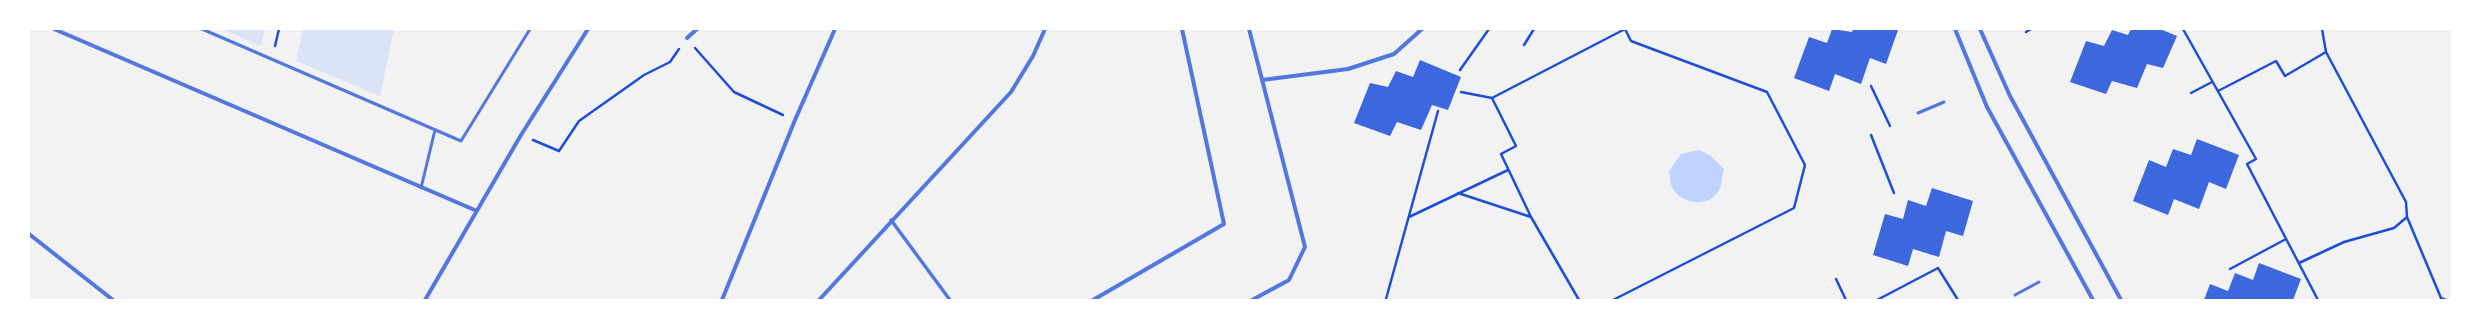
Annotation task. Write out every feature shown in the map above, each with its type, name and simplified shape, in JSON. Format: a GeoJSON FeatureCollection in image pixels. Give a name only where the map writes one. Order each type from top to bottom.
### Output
{"type":"FeatureCollection","features":[{"type":"Feature","properties":{"kind":"street"},"geometry":{"type":"LineString","coordinates":[[54,29],[477,211]]}},
{"type":"Feature","properties":{"kind":"street"},"geometry":{"type":"LineString","coordinates":[[425,300],[521,135],[588,29]]}},
{"type":"Feature","properties":{"kind":"street"},"geometry":{"type":"LineString","coordinates":[[687,38],[697,29]]}},
{"type":"Feature","properties":{"kind":"street"},"geometry":{"type":"LineString","coordinates":[[722,300],[795,120],[835,29]]}},
{"type":"Feature","properties":{"kind":"street"},"geometry":{"type":"LineString","coordinates":[[819,300],[891,220],[1011,92],[1033,56],[1045,29]]}},
{"type":"Feature","properties":{"kind":"street"},"geometry":{"type":"LineString","coordinates":[[1093,300],[1224,224],[1182,29]]}},
{"type":"Feature","properties":{"kind":"street"},"geometry":{"type":"LineString","coordinates":[[1249,29],[1305,247],[1289,280],[1252,300]]}},
{"type":"Feature","properties":{"kind":"street"},"geometry":{"type":"LineString","coordinates":[[1262,80],[1348,69],[1394,54],[1422,29]]}},
{"type":"Feature","properties":{"kind":"street"},"geometry":{"type":"LineString","coordinates":[[1955,29],[1987,107],[2093,300]]}},
{"type":"Feature","properties":{"kind":"street"},"geometry":{"type":"LineString","coordinates":[[1980,29],[2010,96],[2121,300]]}},
{"type":"Feature","properties":{"kind":"street"},"geometry":{"type":"LineString","coordinates":[[891,220],[950,300]]}},
{"type":"Feature","properties":{"kind":"street"},"geometry":{"type":"LineString","coordinates":[[29,234],[113,300]]}},
{"type":"Feature","properties":{"kind":"lane"},"geometry":{"type":"LineString","coordinates":[[202,29],[461,141],[530,29]]}},
{"type":"Feature","properties":{"kind":"lane"},"geometry":{"type":"LineString","coordinates":[[1918,113],[1944,102]]}},
{"type":"Feature","properties":{"kind":"lane"},"geometry":{"type":"LineString","coordinates":[[421,188],[435,130]]}},
{"type":"Feature","properties":{"kind":"lane"},"geometry":{"type":"LineString","coordinates":[[2015,295],[2038,282]]}},
{"type":"Feature","properties":{"kind":"path"},"geometry":{"type":"LineString","coordinates":[[272,59],[279,29]]}},
{"type":"Feature","properties":{"kind":"path"},"geometry":{"type":"LineString","coordinates":[[1460,70],[1489,29]]}},
{"type":"Feature","properties":{"kind":"path"},"geometry":{"type":"LineString","coordinates":[[1524,45],[1534,29]]}},
{"type":"Feature","properties":{"kind":"path"},"geometry":{"type":"LineString","coordinates":[[1461,92],[1492,98],[1625,29],[1631,41],[1767,92],[1805,165],[1794,208],[1613,300]]}},
{"type":"Feature","properties":{"kind":"path"},"geometry":{"type":"LineString","coordinates":[[2026,32],[2031,29]]}},
{"type":"Feature","properties":{"kind":"path"},"geometry":{"type":"LineString","coordinates":[[2182,29],[2256,159],[2247,164],[2318,300]]}},
{"type":"Feature","properties":{"kind":"path"},"geometry":{"type":"LineString","coordinates":[[2322,29],[2326,52],[2406,202],[2407,217],[2441,298],[2446,300]]}},
{"type":"Feature","properties":{"kind":"path"},"geometry":{"type":"LineString","coordinates":[[521,135],[559,151],[579,121],[644,75],[670,62],[687,38],[734,92],[795,120]]}},
{"type":"Feature","properties":{"kind":"path"},"geometry":{"type":"LineString","coordinates":[[2218,92],[2276,61],[2285,76],[2326,52]]}},
{"type":"Feature","properties":{"kind":"path"},"geometry":{"type":"LineString","coordinates":[[2192,93],[2212,82]]}},
{"type":"Feature","properties":{"kind":"path"},"geometry":{"type":"LineString","coordinates":[[1871,86],[1890,126]]}},
{"type":"Feature","properties":{"kind":"path"},"geometry":{"type":"LineString","coordinates":[[1492,98],[1516,146],[1501,154],[1531,217],[1579,300]]}},
{"type":"Feature","properties":{"kind":"path"},"geometry":{"type":"LineString","coordinates":[[1386,299],[1438,111]]}},
{"type":"Feature","properties":{"kind":"path"},"geometry":{"type":"LineString","coordinates":[[1871,135],[1894,193]]}},
{"type":"Feature","properties":{"kind":"path"},"geometry":{"type":"LineString","coordinates":[[1408,218],[1508,170]]}},
{"type":"Feature","properties":{"kind":"path"},"geometry":{"type":"LineString","coordinates":[[1458,193],[1531,217]]}},
{"type":"Feature","properties":{"kind":"path"},"geometry":{"type":"LineString","coordinates":[[2299,263],[2344,242],[2394,228],[2407,217]]}},
{"type":"Feature","properties":{"kind":"path"},"geometry":{"type":"LineString","coordinates":[[2230,269],[2286,239]]}},
{"type":"Feature","properties":{"kind":"path"},"geometry":{"type":"LineString","coordinates":[[1877,300],[1938,268],[1958,300]]}},
{"type":"Feature","properties":{"kind":"path"},"geometry":{"type":"LineString","coordinates":[[1836,279],[1846,300]]}},
{"type":"Feature","properties":{"kind":"shaded area"},"geometry":{"type":"Polygon","coordinates":[[[222,29],[265,29],[261,46],[222,29]]]}},
{"type":"Feature","properties":{"kind":"shaded area"},"geometry":{"type":"Polygon","coordinates":[[[303,29],[394,29],[380,96],[296,61],[303,29]]]}},
{"type":"Feature","properties":{"kind":"water"},"geometry":{"type":"Polygon","coordinates":[[[1699,150],[1711,156],[1724,169],[1720,188],[1716,195],[1703,202],[1689,201],[1676,193],[1671,185],[1669,171],[1681,154],[1699,150]]]}},
{"type":"Feature","properties":{"kind":"building"},"geometry":{"type":"Polygon","coordinates":[[[1832,29],[1852,32],[1853,29],[1898,30],[1886,64],[1870,58],[1861,84],[1835,74],[1829,91],[1794,78],[1809,37],[1827,43],[1832,29]]]}},
{"type":"Feature","properties":{"kind":"building"},"geometry":{"type":"Polygon","coordinates":[[[2131,29],[2160,29],[2177,36],[2163,68],[2147,64],[2137,88],[2112,81],[2106,94],[2070,82],[2086,41],[2104,46],[2112,30],[2128,35],[2131,29]]]}},
{"type":"Feature","properties":{"kind":"building"},"geometry":{"type":"Polygon","coordinates":[[[1420,60],[1461,77],[1448,110],[1432,105],[1421,130],[1397,122],[1390,136],[1354,123],[1370,83],[1388,87],[1396,71],[1413,77],[1420,60]]]}},
{"type":"Feature","properties":{"kind":"building"},"geometry":{"type":"Polygon","coordinates":[[[2197,139],[2239,155],[2226,189],[2209,182],[2199,209],[2174,199],[2168,215],[2133,201],[2149,160],[2166,167],[2173,149],[2191,155],[2197,139]]]}},
{"type":"Feature","properties":{"kind":"building"},"geometry":{"type":"Polygon","coordinates":[[[1932,188],[1973,201],[1963,236],[1946,231],[1939,257],[1913,249],[1908,266],[1873,255],[1885,214],[1903,219],[1908,200],[1926,206],[1932,188]]]}},
{"type":"Feature","properties":{"kind":"building"},"geometry":{"type":"Polygon","coordinates":[[[2259,263],[2301,279],[2293,300],[2204,300],[2210,284],[2228,291],[2235,273],[2253,280],[2259,263]]]}}]}
